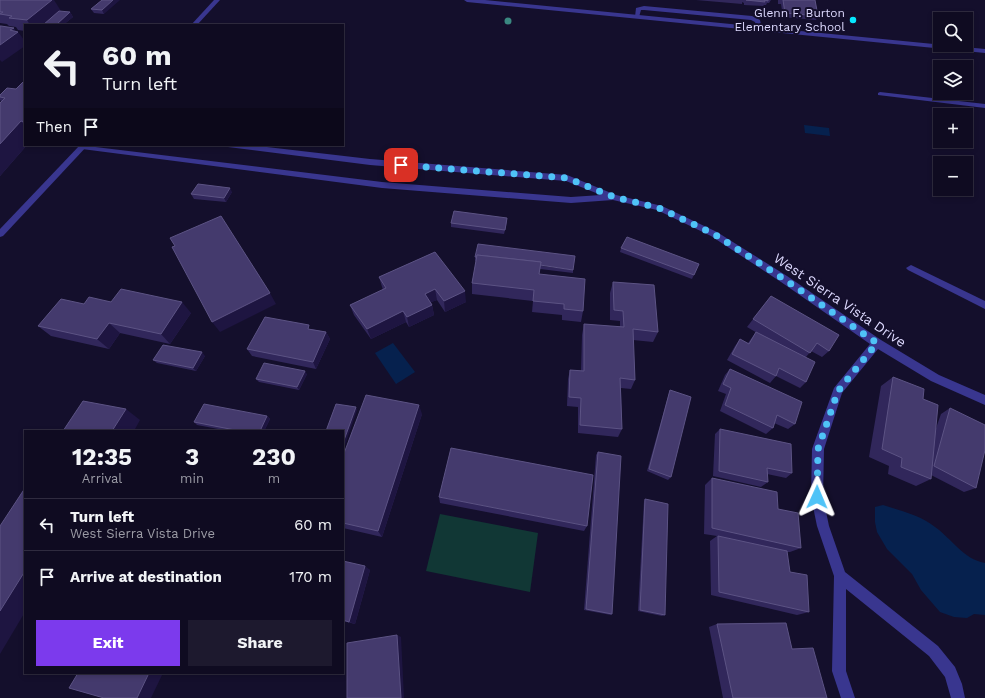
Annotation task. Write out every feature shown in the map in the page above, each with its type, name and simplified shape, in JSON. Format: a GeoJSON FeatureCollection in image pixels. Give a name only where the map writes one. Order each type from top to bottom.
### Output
{"type":"FeatureCollection","features":[{"type":"Feature","properties":{"kind":"street"},"geometry":{"type":"LineString","coordinates":[[195,24],[217,0]]}},
{"type":"Feature","properties":{"kind":"street"},"geometry":{"type":"LineString","coordinates":[[467,0],[985,51]]}},
{"type":"Feature","properties":{"kind":"street"},"geometry":{"type":"LineString","coordinates":[[638,16],[638,9],[644,8],[744,17],[752,18],[758,21],[759,29]]}},
{"type":"Feature","properties":{"kind":"street"},"geometry":{"type":"LineString","coordinates":[[880,94],[985,106]]}},
{"type":"Feature","properties":{"kind":"street"},"geometry":{"type":"LineString","coordinates":[[0,234],[83,146]]}},
{"type":"Feature","properties":{"kind":"street","name":"West Sierra Vista Drive"},"geometry":{"type":"LineString","coordinates":[[83,146],[382,185],[571,200],[614,197]]}},
{"type":"Feature","properties":{"kind":"street","name":"West Sierra Vista Drive"},"geometry":{"type":"LineString","coordinates":[[236,146],[370,162],[567,178],[614,197],[659,208],[714,234],[784,279],[877,343],[935,378],[985,400]]}},
{"type":"Feature","properties":{"kind":"street"},"geometry":{"type":"LineString","coordinates":[[911,268],[985,305]]}},
{"type":"Feature","properties":{"kind":"street"},"geometry":{"type":"LineString","coordinates":[[848,698],[839,671],[840,576],[823,526],[817,497],[818,449],[838,391],[877,343]]}},
{"type":"Feature","properties":{"kind":"street"},"geometry":{"type":"LineString","coordinates":[[840,576],[928,644],[944,664],[951,677],[958,698]]}},
{"type":"Feature","properties":{"kind":"green space"},"geometry":{"type":"Polygon","coordinates":[[[440,514],[538,533],[530,592],[426,571],[440,514]]]}},
{"type":"Feature","properties":{"kind":"water"},"geometry":{"type":"Polygon","coordinates":[[[804,125],[829,128],[830,136],[805,133],[804,125]]]}},
{"type":"Feature","properties":{"kind":"water"},"geometry":{"type":"Polygon","coordinates":[[[393,343],[415,372],[396,384],[375,353],[393,343]]]}},
{"type":"Feature","properties":{"kind":"water"},"geometry":{"type":"Polygon","coordinates":[[[883,505],[923,519],[941,532],[964,553],[977,561],[985,563],[985,615],[974,614],[967,618],[954,617],[940,612],[921,590],[912,574],[887,549],[877,532],[875,507],[883,505]]]}},
{"type":"Feature","properties":{"kind":"building"},"geometry":{"type":"Polygon","coordinates":[[[0,0],[52,0],[27,20],[9,18],[12,16],[0,14],[3,12],[0,12],[0,0]]]}},
{"type":"Feature","properties":{"kind":"building"},"geometry":{"type":"Polygon","coordinates":[[[102,0],[113,0],[102,10],[91,9],[102,0]]]}},
{"type":"Feature","properties":{"kind":"building"},"geometry":{"type":"Polygon","coordinates":[[[746,0],[764,0],[765,2],[746,0]]]}},
{"type":"Feature","properties":{"kind":"building"},"geometry":{"type":"Polygon","coordinates":[[[783,0],[815,0],[818,16],[785,13],[783,0]]]}},
{"type":"Feature","properties":{"kind":"building"},"geometry":{"type":"Polygon","coordinates":[[[59,11],[70,12],[57,24],[44,24],[59,11]]]}},
{"type":"Feature","properties":{"kind":"building"},"geometry":{"type":"Polygon","coordinates":[[[0,26],[14,28],[10,30],[18,32],[0,45],[0,26]]]}},
{"type":"Feature","properties":{"kind":"building"},"geometry":{"type":"Polygon","coordinates":[[[24,81],[24,122],[21,121],[0,144],[0,103],[5,98],[0,97],[0,95],[7,88],[16,89],[24,81]]]}},
{"type":"Feature","properties":{"kind":"building"},"geometry":{"type":"Polygon","coordinates":[[[198,184],[230,188],[224,198],[191,194],[198,184]]]}},
{"type":"Feature","properties":{"kind":"building"},"geometry":{"type":"Polygon","coordinates":[[[454,211],[507,218],[505,230],[451,223],[454,211]]]}},
{"type":"Feature","properties":{"kind":"building"},"geometry":{"type":"Polygon","coordinates":[[[221,216],[270,293],[212,322],[172,247],[175,246],[170,238],[221,216]]]}},
{"type":"Feature","properties":{"kind":"building"},"geometry":{"type":"Polygon","coordinates":[[[627,237],[699,264],[694,275],[621,248],[627,237]]]}},
{"type":"Feature","properties":{"kind":"building"},"geometry":{"type":"Polygon","coordinates":[[[478,244],[575,256],[573,270],[540,265],[541,262],[477,255],[477,257],[475,257],[478,244]]]}},
{"type":"Feature","properties":{"kind":"building"},"geometry":{"type":"Polygon","coordinates":[[[435,252],[465,291],[444,301],[435,289],[425,294],[432,305],[407,317],[403,311],[367,329],[350,305],[386,288],[379,277],[435,252]]]}},
{"type":"Feature","properties":{"kind":"building"},"geometry":{"type":"Polygon","coordinates":[[[477,255],[541,262],[539,274],[585,279],[583,311],[564,309],[564,304],[533,301],[534,290],[472,283],[477,255]]]}},
{"type":"Feature","properties":{"kind":"building"},"geometry":{"type":"Polygon","coordinates":[[[613,282],[654,285],[658,332],[633,329],[635,380],[620,378],[622,429],[580,425],[581,398],[569,397],[570,370],[584,371],[584,324],[624,327],[623,311],[614,310],[613,282]]]}},
{"type":"Feature","properties":{"kind":"building"},"geometry":{"type":"Polygon","coordinates":[[[121,289],[182,302],[161,334],[109,323],[97,339],[38,326],[61,299],[84,304],[89,297],[111,302],[121,289]]]}},
{"type":"Feature","properties":{"kind":"building"},"geometry":{"type":"Polygon","coordinates":[[[771,296],[839,335],[829,351],[817,343],[810,353],[753,319],[771,296]]]}},
{"type":"Feature","properties":{"kind":"building"},"geometry":{"type":"Polygon","coordinates":[[[265,317],[309,325],[308,329],[326,332],[313,362],[247,349],[265,317]]]}},
{"type":"Feature","properties":{"kind":"building"},"geometry":{"type":"Polygon","coordinates":[[[756,332],[815,362],[806,382],[779,368],[776,376],[732,354],[740,339],[749,344],[756,332]]]}},
{"type":"Feature","properties":{"kind":"building"},"geometry":{"type":"Polygon","coordinates":[[[163,345],[202,352],[193,368],[153,360],[163,345]]]}},
{"type":"Feature","properties":{"kind":"building"},"geometry":{"type":"Polygon","coordinates":[[[264,363],[305,371],[297,387],[256,379],[264,363]]]}},
{"type":"Feature","properties":{"kind":"building"},"geometry":{"type":"Polygon","coordinates":[[[730,369],[802,402],[795,424],[777,415],[773,428],[725,405],[731,388],[723,384],[730,369]]]}},
{"type":"Feature","properties":{"kind":"building"},"geometry":{"type":"Polygon","coordinates":[[[893,377],[924,389],[923,399],[938,405],[931,479],[901,467],[902,458],[882,449],[893,377]]]}},
{"type":"Feature","properties":{"kind":"building"},"geometry":{"type":"Polygon","coordinates":[[[670,390],[691,397],[671,477],[649,469],[670,390]]]}},
{"type":"Feature","properties":{"kind":"building"},"geometry":{"type":"Polygon","coordinates":[[[366,395],[419,405],[378,531],[344,523],[344,453],[366,395]]]}},
{"type":"Feature","properties":{"kind":"building"},"geometry":{"type":"Polygon","coordinates":[[[83,401],[126,409],[113,430],[64,430],[83,401]]]}},
{"type":"Feature","properties":{"kind":"building"},"geometry":{"type":"Polygon","coordinates":[[[204,404],[267,416],[260,430],[235,430],[194,422],[204,404]]]}},
{"type":"Feature","properties":{"kind":"building"},"geometry":{"type":"Polygon","coordinates":[[[336,404],[356,407],[344,440],[344,430],[326,430],[336,404]]]}},
{"type":"Feature","properties":{"kind":"building"},"geometry":{"type":"Polygon","coordinates":[[[950,408],[985,425],[985,450],[976,488],[934,466],[950,408]]]}},
{"type":"Feature","properties":{"kind":"building"},"geometry":{"type":"Polygon","coordinates":[[[720,429],[791,444],[792,473],[767,468],[768,482],[719,471],[720,429]]]}},
{"type":"Feature","properties":{"kind":"building"},"geometry":{"type":"Polygon","coordinates":[[[451,448],[593,475],[587,526],[439,497],[451,448]]]}},
{"type":"Feature","properties":{"kind":"building"},"geometry":{"type":"Polygon","coordinates":[[[598,452],[621,456],[612,614],[586,609],[598,452]]]}},
{"type":"Feature","properties":{"kind":"building"},"geometry":{"type":"Polygon","coordinates":[[[712,478],[777,492],[778,509],[798,513],[801,548],[712,528],[712,478]]]}},
{"type":"Feature","properties":{"kind":"building"},"geometry":{"type":"Polygon","coordinates":[[[24,490],[24,573],[0,611],[0,526],[24,490]]]}},
{"type":"Feature","properties":{"kind":"building"},"geometry":{"type":"Polygon","coordinates":[[[645,499],[668,504],[665,615],[640,610],[645,499]]]}},
{"type":"Feature","properties":{"kind":"building"},"geometry":{"type":"Polygon","coordinates":[[[718,536],[787,551],[790,572],[807,575],[809,612],[719,592],[718,536]]]}},
{"type":"Feature","properties":{"kind":"building"},"geometry":{"type":"Polygon","coordinates":[[[344,561],[365,566],[349,622],[344,620],[344,561]]]}},
{"type":"Feature","properties":{"kind":"building"},"geometry":{"type":"Polygon","coordinates":[[[786,623],[792,649],[813,648],[827,698],[733,698],[717,624],[786,623]]]}},
{"type":"Feature","properties":{"kind":"building"},"geometry":{"type":"Polygon","coordinates":[[[397,635],[401,698],[347,698],[347,643],[397,635]]]}},
{"type":"Feature","properties":{"kind":"building"},"geometry":{"type":"Polygon","coordinates":[[[77,674],[149,674],[137,698],[104,698],[69,688],[77,674]]]}},
{"type":"Feature","properties":{"kind":"place","name":"Glenn F. Burton Elementary School"},"geometry":{"type":"Point","coordinates":[853,20]}},
{"type":"Feature","properties":{"kind":"route"},"geometry":{"type":"LineString","coordinates":[[401,165],[567,178],[614,197],[659,208],[714,234],[784,279],[877,343],[838,391],[818,449],[817,497]]}}]}
